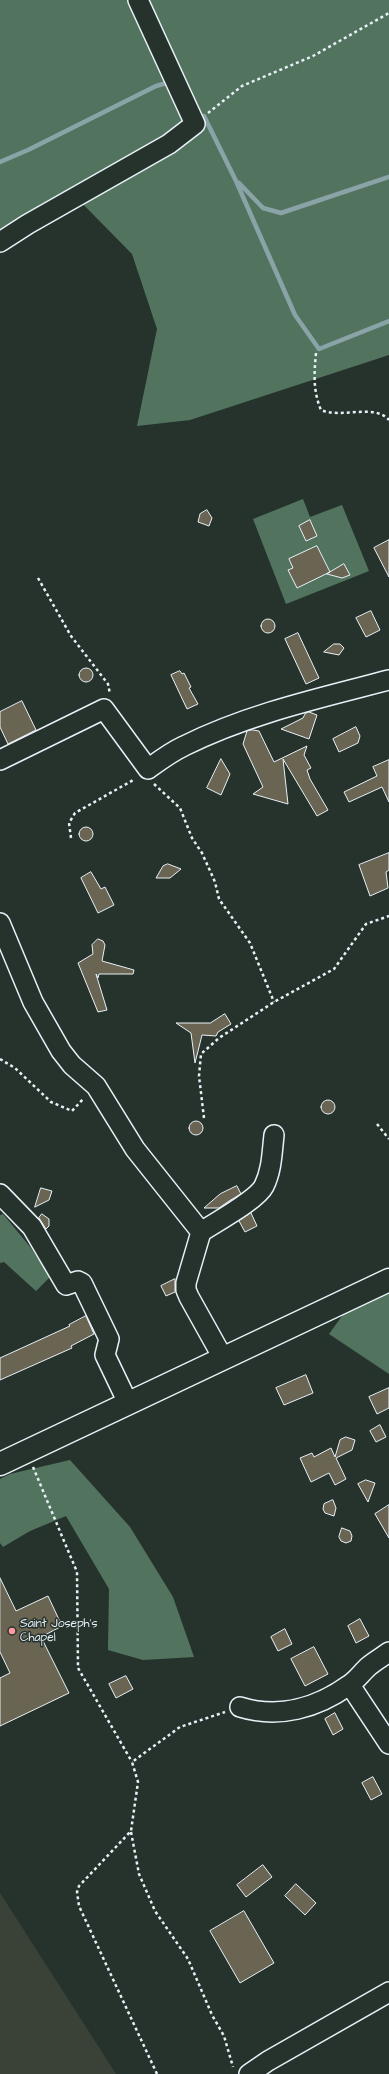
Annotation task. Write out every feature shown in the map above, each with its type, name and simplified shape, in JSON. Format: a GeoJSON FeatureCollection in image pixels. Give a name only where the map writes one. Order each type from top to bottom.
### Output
{"type":"FeatureCollection","features":[{"type":"Feature","properties":{"kind":"street"},"geometry":{"type":"LineString","coordinates":[[0,242],[28,224],[164,148],[195,124],[138,0]]}},
{"type":"Feature","properties":{"kind":"street"},"geometry":{"type":"LineString","coordinates":[[0,760],[104,709],[146,771],[182,747],[210,734],[262,716],[389,680]]}},
{"type":"Feature","properties":{"kind":"street"},"geometry":{"type":"LineString","coordinates":[[0,923],[34,1002],[61,1050],[72,1065],[96,1086],[136,1149],[202,1232]]}},
{"type":"Feature","properties":{"kind":"street"},"geometry":{"type":"LineString","coordinates":[[223,1358],[186,1290],[186,1283],[202,1232],[244,1204],[264,1187],[271,1167],[274,1135]]}},
{"type":"Feature","properties":{"kind":"street"},"geometry":{"type":"LineString","coordinates":[[0,1194],[32,1227],[66,1285],[78,1281],[82,1283],[110,1339],[105,1355],[128,1403]]}},
{"type":"Feature","properties":{"kind":"street"},"geometry":{"type":"LineString","coordinates":[[0,1464],[389,1280]]}},
{"type":"Feature","properties":{"kind":"street"},"geometry":{"type":"LineString","coordinates":[[240,1707],[258,1712],[284,1712],[312,1706],[350,1685],[369,1666],[389,1652]]}},
{"type":"Feature","properties":{"kind":"street"},"geometry":{"type":"LineString","coordinates":[[350,1685],[389,1744]]}},
{"type":"Feature","properties":{"kind":"street"},"geometry":{"type":"LineString","coordinates":[[249,2074],[268,2061],[389,1992]]}},
{"type":"Feature","properties":{"kind":"path"},"geometry":{"type":"LineString","coordinates":[[195,124],[242,86],[313,56],[389,13]]}},
{"type":"Feature","properties":{"kind":"path"},"geometry":{"type":"LineString","coordinates":[[316,353],[313,376],[316,396],[321,410],[332,414],[373,411],[389,420]]}},
{"type":"Feature","properties":{"kind":"path"},"geometry":{"type":"LineString","coordinates":[[38,578],[71,636],[108,684],[111,697],[104,709]]}},
{"type":"Feature","properties":{"kind":"path"},"geometry":{"type":"LineString","coordinates":[[71,838],[69,823],[74,813],[146,771],[180,808],[192,838],[202,853],[215,882],[219,899],[250,943],[274,1002]]}},
{"type":"Feature","properties":{"kind":"path"},"geometry":{"type":"LineString","coordinates":[[204,1118],[199,1076],[201,1054],[219,1038],[274,1002],[334,968],[366,924],[389,916]]}},
{"type":"Feature","properties":{"kind":"path"},"geometry":{"type":"LineString","coordinates":[[0,1059],[15,1068],[51,1102],[72,1111],[96,1086]]}},
{"type":"Feature","properties":{"kind":"path"},"geometry":{"type":"LineString","coordinates":[[377,1124],[389,1139]]}},
{"type":"Feature","properties":{"kind":"path"},"geometry":{"type":"LineString","coordinates":[[26,1451],[77,1572],[78,1668],[132,1762],[138,1782],[131,1831],[139,1874],[155,1911],[188,1959],[212,2016],[224,2036],[232,2059],[234,2074]]}},
{"type":"Feature","properties":{"kind":"path"},"geometry":{"type":"LineString","coordinates":[[132,1762],[180,1726],[240,1707]]}},
{"type":"Feature","properties":{"kind":"path"},"geometry":{"type":"LineString","coordinates":[[131,1831],[83,1881],[77,1892],[80,1906],[157,2074]]}},
{"type":"Feature","properties":{"kind":"shaded area"},"geometry":{"type":"Polygon","coordinates":[[[0,1893],[116,2074],[0,2074],[0,1893]]]}},
{"type":"Feature","properties":{"kind":"green space"},"geometry":{"type":"Polygon","coordinates":[[[0,0],[389,0],[389,355],[190,420],[137,426],[157,329],[132,254],[69,190],[0,236],[0,0]]]}},
{"type":"Feature","properties":{"kind":"green space"},"geometry":{"type":"Polygon","coordinates":[[[303,499],[310,517],[342,505],[369,571],[286,604],[253,519],[303,499]]]}},
{"type":"Feature","properties":{"kind":"green space"},"geometry":{"type":"Polygon","coordinates":[[[3,1214],[31,1248],[50,1277],[36,1291],[4,1262],[0,1263],[0,1215],[3,1214]]]}},
{"type":"Feature","properties":{"kind":"green space"},"geometry":{"type":"Polygon","coordinates":[[[389,1287],[389,1374],[329,1334],[350,1305],[389,1287]]]}},
{"type":"Feature","properties":{"kind":"green space"},"geometry":{"type":"Polygon","coordinates":[[[70,1460],[130,1527],[173,1597],[194,1657],[143,1660],[108,1650],[109,1589],[66,1516],[30,1531],[3,1547],[0,1543],[0,1479],[10,1474],[70,1460]]]}},
{"type":"Feature","properties":{"kind":"building"},"geometry":{"type":"Polygon","coordinates":[[[207,510],[212,518],[209,526],[198,522],[200,514],[207,510]]]}},
{"type":"Feature","properties":{"kind":"building"},"geometry":{"type":"Polygon","coordinates":[[[310,520],[317,536],[306,541],[299,526],[310,520]]]}},
{"type":"Feature","properties":{"kind":"building"},"geometry":{"type":"Polygon","coordinates":[[[389,540],[389,577],[374,548],[389,540]]]}},
{"type":"Feature","properties":{"kind":"building"},"geometry":{"type":"Polygon","coordinates":[[[317,546],[330,572],[297,588],[288,570],[293,568],[289,559],[317,546]]]}},
{"type":"Feature","properties":{"kind":"building"},"geometry":{"type":"Polygon","coordinates":[[[344,564],[350,575],[342,578],[327,574],[344,564]]]}},
{"type":"Feature","properties":{"kind":"building"},"geometry":{"type":"Polygon","coordinates":[[[371,611],[380,630],[366,637],[356,618],[371,611]]]}},
{"type":"Feature","properties":{"kind":"building"},"geometry":{"type":"Polygon","coordinates":[[[268,619],[273,621],[275,626],[273,631],[268,633],[263,631],[261,626],[263,621],[268,619]]]}},
{"type":"Feature","properties":{"kind":"building"},"geometry":{"type":"Polygon","coordinates":[[[298,633],[319,678],[306,684],[285,639],[298,633]]]}},
{"type":"Feature","properties":{"kind":"building"},"geometry":{"type":"Polygon","coordinates":[[[334,644],[340,644],[344,648],[339,655],[324,652],[334,644]]]}},
{"type":"Feature","properties":{"kind":"building"},"geometry":{"type":"Polygon","coordinates":[[[83,668],[89,668],[93,672],[93,678],[89,682],[83,682],[79,678],[79,672],[83,668]]]}},
{"type":"Feature","properties":{"kind":"building"},"geometry":{"type":"Polygon","coordinates":[[[180,671],[182,674],[184,673],[191,687],[189,688],[198,704],[187,709],[171,675],[180,671]]]}},
{"type":"Feature","properties":{"kind":"building"},"geometry":{"type":"Polygon","coordinates":[[[22,701],[36,730],[8,744],[0,727],[0,712],[22,701]]]}},
{"type":"Feature","properties":{"kind":"building"},"geometry":{"type":"Polygon","coordinates":[[[309,712],[317,715],[309,739],[281,729],[303,718],[305,714],[309,712]]]}},
{"type":"Feature","properties":{"kind":"building"},"geometry":{"type":"Polygon","coordinates":[[[356,727],[360,736],[358,743],[339,752],[333,739],[356,727]]]}},
{"type":"Feature","properties":{"kind":"building"},"geometry":{"type":"Polygon","coordinates":[[[247,731],[259,731],[274,762],[307,746],[304,755],[311,768],[307,770],[310,779],[328,810],[317,816],[283,759],[288,804],[253,794],[263,787],[243,744],[247,731]]]}},
{"type":"Feature","properties":{"kind":"building"},"geometry":{"type":"Polygon","coordinates":[[[221,759],[230,774],[221,795],[207,788],[221,759]]]}},
{"type":"Feature","properties":{"kind":"building"},"geometry":{"type":"Polygon","coordinates":[[[389,760],[389,802],[382,787],[349,802],[344,792],[377,776],[373,767],[389,760]]]}},
{"type":"Feature","properties":{"kind":"building"},"geometry":{"type":"Polygon","coordinates":[[[86,827],[91,829],[93,834],[91,839],[86,841],[81,839],[79,834],[81,829],[86,827]]]}},
{"type":"Feature","properties":{"kind":"building"},"geometry":{"type":"Polygon","coordinates":[[[389,853],[389,870],[386,872],[388,888],[370,896],[359,865],[389,853]]]}},
{"type":"Feature","properties":{"kind":"building"},"geometry":{"type":"Polygon","coordinates":[[[168,864],[181,869],[170,878],[156,878],[163,866],[168,864]]]}},
{"type":"Feature","properties":{"kind":"building"},"geometry":{"type":"Polygon","coordinates":[[[91,872],[101,889],[105,887],[114,905],[98,913],[81,878],[91,872]]]}},
{"type":"Feature","properties":{"kind":"building"},"geometry":{"type":"Polygon","coordinates":[[[98,939],[103,941],[105,945],[102,961],[134,970],[133,974],[99,974],[98,978],[96,974],[107,1010],[98,1012],[78,963],[93,954],[92,945],[98,939]]]}},
{"type":"Feature","properties":{"kind":"building"},"geometry":{"type":"Polygon","coordinates":[[[225,1014],[231,1024],[218,1032],[216,1036],[202,1035],[195,1063],[191,1033],[176,1023],[210,1023],[225,1014]]]}},
{"type":"Feature","properties":{"kind":"building"},"geometry":{"type":"Polygon","coordinates":[[[328,1100],[333,1102],[335,1107],[333,1112],[328,1114],[323,1112],[321,1107],[323,1102],[328,1100]]]}},
{"type":"Feature","properties":{"kind":"building"},"geometry":{"type":"Polygon","coordinates":[[[193,1121],[199,1121],[203,1125],[203,1131],[199,1135],[193,1135],[189,1131],[189,1125],[193,1121]]]}},
{"type":"Feature","properties":{"kind":"building"},"geometry":{"type":"Polygon","coordinates":[[[237,1186],[241,1194],[219,1208],[204,1208],[220,1194],[237,1186]]]}},
{"type":"Feature","properties":{"kind":"building"},"geometry":{"type":"Polygon","coordinates":[[[41,1188],[52,1191],[49,1200],[35,1207],[41,1188]]]}},
{"type":"Feature","properties":{"kind":"building"},"geometry":{"type":"Polygon","coordinates":[[[251,1213],[257,1226],[245,1232],[239,1221],[251,1213]]]}},
{"type":"Feature","properties":{"kind":"building"},"geometry":{"type":"Polygon","coordinates":[[[42,1214],[49,1219],[49,1226],[46,1229],[39,1218],[42,1214]]]}},
{"type":"Feature","properties":{"kind":"building"},"geometry":{"type":"Polygon","coordinates":[[[175,1279],[175,1292],[166,1296],[161,1286],[175,1279]]]}},
{"type":"Feature","properties":{"kind":"building"},"geometry":{"type":"Polygon","coordinates":[[[86,1316],[94,1334],[71,1346],[72,1348],[0,1380],[0,1358],[70,1326],[69,1325],[86,1316]]]}},
{"type":"Feature","properties":{"kind":"building"},"geometry":{"type":"Polygon","coordinates":[[[306,1375],[313,1393],[284,1405],[276,1388],[306,1375]]]}},
{"type":"Feature","properties":{"kind":"building"},"geometry":{"type":"Polygon","coordinates":[[[389,1388],[389,1408],[377,1414],[369,1397],[389,1388]]]}},
{"type":"Feature","properties":{"kind":"building"},"geometry":{"type":"Polygon","coordinates":[[[380,1425],[386,1437],[376,1442],[370,1431],[380,1425]]]}},
{"type":"Feature","properties":{"kind":"building"},"geometry":{"type":"Polygon","coordinates":[[[346,1437],[355,1440],[352,1450],[336,1458],[346,1479],[335,1485],[329,1473],[311,1482],[300,1458],[312,1453],[314,1457],[331,1448],[335,1457],[340,1440],[346,1437]]]}},
{"type":"Feature","properties":{"kind":"building"},"geometry":{"type":"Polygon","coordinates":[[[366,1480],[375,1483],[368,1502],[358,1484],[366,1480]]]}},
{"type":"Feature","properties":{"kind":"building"},"geometry":{"type":"Polygon","coordinates":[[[333,1500],[336,1508],[334,1516],[325,1513],[323,1509],[324,1504],[333,1500]]]}},
{"type":"Feature","properties":{"kind":"building"},"geometry":{"type":"Polygon","coordinates":[[[389,1505],[389,1538],[375,1514],[389,1505]]]}},
{"type":"Feature","properties":{"kind":"building"},"geometry":{"type":"Polygon","coordinates":[[[342,1528],[350,1531],[352,1536],[351,1541],[346,1543],[341,1541],[339,1537],[342,1528]]]}},
{"type":"Feature","properties":{"kind":"building"},"geometry":{"type":"Polygon","coordinates":[[[0,1578],[16,1611],[48,1596],[62,1626],[41,1637],[69,1693],[0,1726],[0,1678],[10,1673],[0,1652],[0,1578]]]}},
{"type":"Feature","properties":{"kind":"building"},"geometry":{"type":"Polygon","coordinates":[[[360,1619],[369,1636],[356,1643],[348,1626],[360,1619]]]}},
{"type":"Feature","properties":{"kind":"building"},"geometry":{"type":"Polygon","coordinates":[[[285,1629],[292,1644],[278,1651],[271,1637],[285,1629]]]}},
{"type":"Feature","properties":{"kind":"building"},"geometry":{"type":"Polygon","coordinates":[[[314,1647],[328,1674],[305,1686],[291,1659],[314,1647]]]}},
{"type":"Feature","properties":{"kind":"building"},"geometry":{"type":"Polygon","coordinates":[[[126,1676],[133,1689],[116,1698],[109,1684],[126,1676]]]}},
{"type":"Feature","properties":{"kind":"building"},"geometry":{"type":"Polygon","coordinates":[[[335,1713],[343,1729],[333,1735],[325,1719],[335,1713]]]}},
{"type":"Feature","properties":{"kind":"building"},"geometry":{"type":"Polygon","coordinates":[[[373,1777],[382,1794],[371,1800],[362,1783],[373,1777]]]}},
{"type":"Feature","properties":{"kind":"building"},"geometry":{"type":"Polygon","coordinates":[[[263,1865],[272,1877],[246,1897],[237,1885],[263,1865]]]}},
{"type":"Feature","properties":{"kind":"building"},"geometry":{"type":"Polygon","coordinates":[[[296,1884],[316,1903],[305,1915],[285,1896],[296,1884]]]}},
{"type":"Feature","properties":{"kind":"building"},"geometry":{"type":"Polygon","coordinates":[[[244,1911],[274,1963],[240,1983],[210,1931],[244,1911]]]}},
{"type":"Feature","properties":{"kind":"waterway"},"geometry":{"type":"LineString","coordinates":[[0,162],[28,150],[156,86],[170,82]]}},
{"type":"Feature","properties":{"kind":"waterway"},"geometry":{"type":"LineString","coordinates":[[197,117],[204,116],[236,181],[295,315],[319,349],[389,321]]}},
{"type":"Feature","properties":{"kind":"waterway"},"geometry":{"type":"LineString","coordinates":[[239,183],[263,208],[281,213],[389,177]]}},
{"type":"Feature","properties":{"kind":"place","name":"Saint Joseph's Chapel"},"geometry":{"type":"Point","coordinates":[12,1631]}}]}
